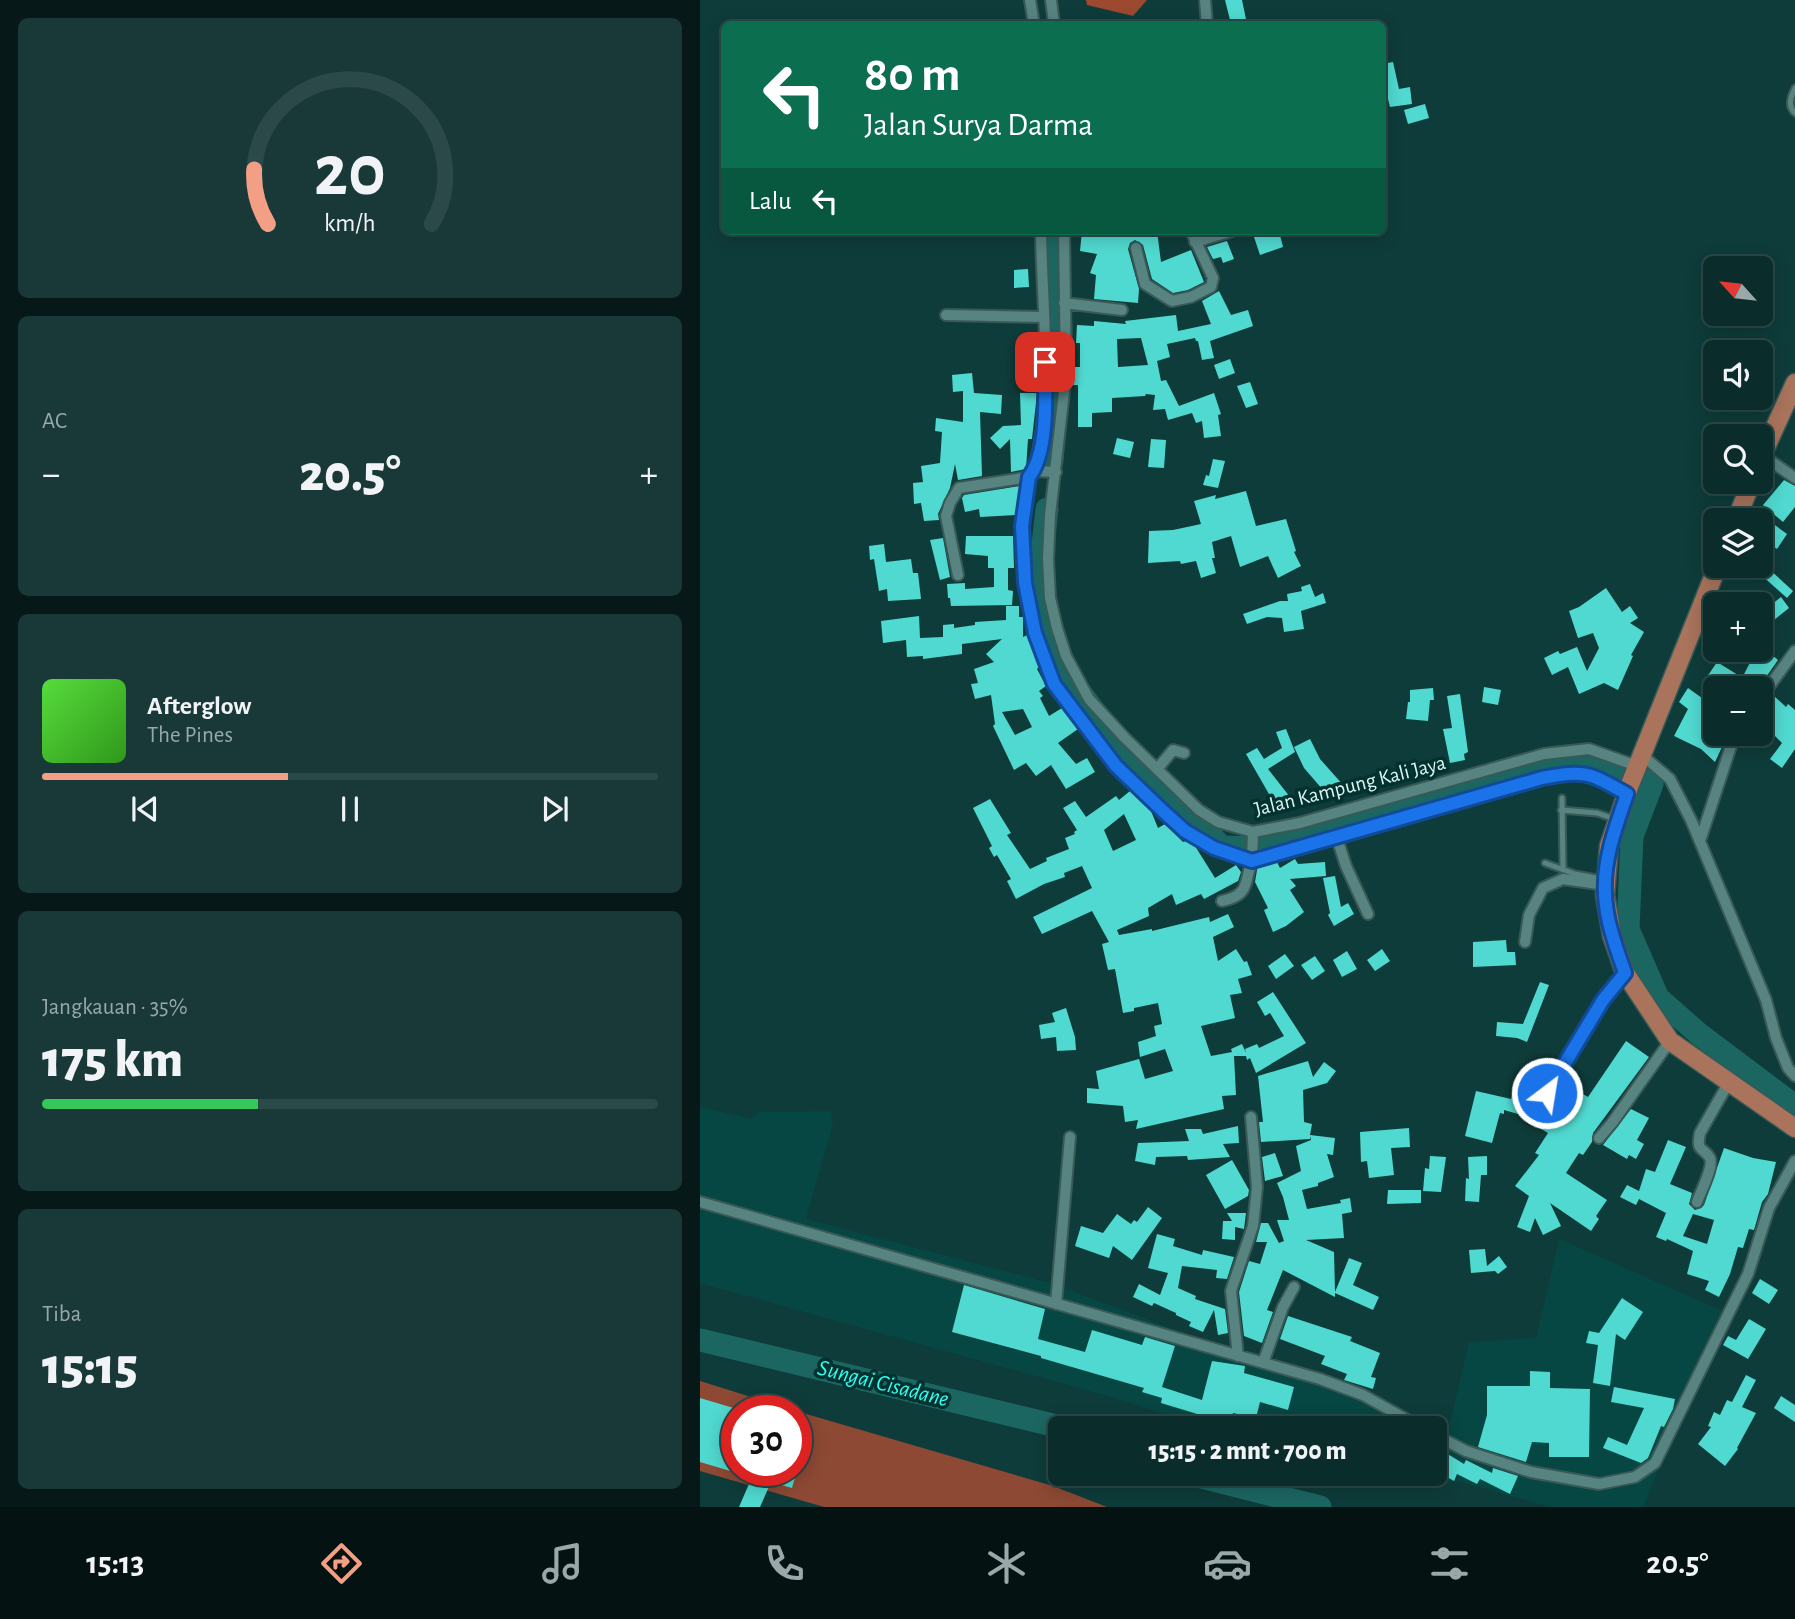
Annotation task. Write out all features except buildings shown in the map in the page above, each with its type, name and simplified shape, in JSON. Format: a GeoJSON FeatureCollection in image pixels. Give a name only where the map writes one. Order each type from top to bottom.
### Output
{"type":"FeatureCollection","features":[{"type":"Feature","properties":{"kind":"main road"},"geometry":{"type":"LineString","coordinates":[[1773,431],[1795,383]]}},
{"type":"Feature","properties":{"kind":"main road"},"geometry":{"type":"LineString","coordinates":[[1713,578],[1634,775],[1609,846],[1605,882],[1612,936],[1625,973],[1670,1041],[1794,1123]]}},
{"type":"Feature","properties":{"kind":"street"},"geometry":{"type":"LineString","coordinates":[[1030,0],[1034,21]]}},
{"type":"Feature","properties":{"kind":"street"},"geometry":{"type":"LineString","coordinates":[[1051,0],[1054,21]]}},
{"type":"Feature","properties":{"kind":"street"},"geometry":{"type":"LineString","coordinates":[[1205,0],[1207,21]]}},
{"type":"Feature","properties":{"kind":"street"},"geometry":{"type":"LineString","coordinates":[[1041,235],[1045,407],[1040,447],[1022,526],[1025,583],[1035,633],[1054,684],[1116,766],[1185,831],[1214,848],[1252,857],[1337,838],[1542,778],[1584,772],[1670,779],[1700,841],[1766,1000],[1776,1038],[1788,1068],[1795,1076]]}},
{"type":"Feature","properties":{"kind":"street","name":"Jalan Kampung Kali Jaya"},"geometry":{"type":"LineString","coordinates":[[1064,235],[1066,374],[1050,515],[1048,559],[1051,598],[1066,656],[1089,699],[1199,810],[1218,822],[1253,835],[1544,754],[1589,749],[1634,775]]}},
{"type":"Feature","properties":{"kind":"street"},"geometry":{"type":"LineString","coordinates":[[1136,248],[1145,284],[1172,301],[1191,297],[1210,286],[1213,278],[1192,235]]}},
{"type":"Feature","properties":{"kind":"street"},"geometry":{"type":"LineString","coordinates":[[1195,242],[1219,235]]}},
{"type":"Feature","properties":{"kind":"street"},"geometry":{"type":"LineString","coordinates":[[1064,303],[1122,310]]}},
{"type":"Feature","properties":{"kind":"street"},"geometry":{"type":"LineString","coordinates":[[946,315],[1044,317]]}},
{"type":"Feature","properties":{"kind":"street"},"geometry":{"type":"LineString","coordinates":[[1773,464],[1795,478]]}},
{"type":"Feature","properties":{"kind":"street"},"geometry":{"type":"LineString","coordinates":[[958,575],[946,516],[959,488],[1033,473],[1054,472]]}},
{"type":"Feature","properties":{"kind":"street"},"geometry":{"type":"LineString","coordinates":[[1773,681],[1795,651]]}},
{"type":"Feature","properties":{"kind":"street"},"geometry":{"type":"LineString","coordinates":[[1700,841],[1731,746]]}},
{"type":"Feature","properties":{"kind":"street"},"geometry":{"type":"LineString","coordinates":[[1158,768],[1173,750],[1184,753]]}},
{"type":"Feature","properties":{"kind":"street"},"geometry":{"type":"LineString","coordinates":[[1222,901],[1231,899],[1247,885],[1253,835]]}},
{"type":"Feature","properties":{"kind":"street"},"geometry":{"type":"LineString","coordinates":[[1337,838],[1346,866],[1368,914]]}},
{"type":"Feature","properties":{"kind":"street"},"geometry":{"type":"LineString","coordinates":[[1525,942],[1530,915],[1543,888],[1563,879],[1605,882]]}},
{"type":"Feature","properties":{"kind":"street"},"geometry":{"type":"LineString","coordinates":[[1547,1093],[1603,1000],[1625,973]]}},
{"type":"Feature","properties":{"kind":"street"},"geometry":{"type":"LineString","coordinates":[[1599,1138],[1670,1041]]}},
{"type":"Feature","properties":{"kind":"street"},"geometry":{"type":"LineString","coordinates":[[1697,1202],[1711,1167],[1710,1158],[1700,1150],[1700,1133],[1729,1082]]}},
{"type":"Feature","properties":{"kind":"street"},"geometry":{"type":"LineString","coordinates":[[1238,1356],[1231,1292],[1253,1226],[1257,1187],[1251,1117]]}},
{"type":"Feature","properties":{"kind":"street"},"geometry":{"type":"LineString","coordinates":[[1056,1304],[1070,1137]]}},
{"type":"Feature","properties":{"kind":"street"},"geometry":{"type":"LineString","coordinates":[[1447,1441],[1466,1451],[1531,1472],[1599,1484],[1635,1477],[1655,1463],[1748,1274],[1769,1208],[1795,1161]]}},
{"type":"Feature","properties":{"kind":"street"},"geometry":{"type":"LineString","coordinates":[[700,1202],[1263,1363],[1363,1395],[1401,1416]]}},
{"type":"Feature","properties":{"kind":"street"},"geometry":{"type":"LineString","coordinates":[[1263,1363],[1283,1307],[1294,1287]]}},
{"type":"Feature","properties":{"kind":"lane"},"geometry":{"type":"LineString","coordinates":[[1795,88],[1791,107],[1795,113]]}},
{"type":"Feature","properties":{"kind":"lane"},"geometry":{"type":"LineString","coordinates":[[1562,798],[1563,870]]}},
{"type":"Feature","properties":{"kind":"lane"},"geometry":{"type":"LineString","coordinates":[[1561,810],[1597,813],[1618,820]]}},
{"type":"Feature","properties":{"kind":"lane"},"geometry":{"type":"LineString","coordinates":[[1545,863],[1605,882]]}},
{"type":"Feature","properties":{"kind":"shaded area"},"geometry":{"type":"Polygon","coordinates":[[[1086,0],[1147,0],[1133,16],[1087,5],[1086,0]]]}},
{"type":"Feature","properties":{"kind":"shaded area"},"geometry":{"type":"Polygon","coordinates":[[[700,1107],[752,1119],[758,1112],[831,1111],[833,1124],[806,1219],[1050,1283],[1408,1416],[1168,1416],[1122,1400],[700,1283],[700,1107]]]}},
{"type":"Feature","properties":{"kind":"shaded area"},"geometry":{"type":"Polygon","coordinates":[[[1559,1239],[1725,1312],[1643,1507],[1550,1507],[1462,1482],[1447,1481],[1447,1431],[1469,1342],[1536,1338],[1559,1239]]]}},
{"type":"Feature","properties":{"kind":"shaded area"},"geometry":{"type":"Polygon","coordinates":[[[700,1381],[745,1395],[721,1395],[721,1477],[700,1471],[700,1381]]]}},
{"type":"Feature","properties":{"kind":"shaded area"},"geometry":{"type":"Polygon","coordinates":[[[812,1416],[1053,1486],[1107,1507],[824,1507],[752,1486],[812,1486],[812,1416]]]}},
{"type":"Feature","properties":{"kind":"waterway"},"geometry":{"type":"LineString","coordinates":[[1052,461],[1061,329],[1057,235]]}},
{"type":"Feature","properties":{"kind":"waterway"},"geometry":{"type":"LineString","coordinates":[[1047,509],[1040,571],[1059,665],[1125,751],[1222,847],[1263,848],[1542,762],[1602,762],[1652,784],[1632,836],[1628,929],[1658,998],[1699,1034],[1795,1106]]}},
{"type":"Feature","properties":{"kind":"waterway","name":"Sungai Cisadane"},"geometry":{"type":"LineString","coordinates":[[700,1340],[1048,1424]]}},
{"type":"Feature","properties":{"kind":"waterway","name":"Sungai Cisadane"},"geometry":{"type":"LineString","coordinates":[[1237,1486],[1320,1507]]}},
{"type":"Feature","properties":{"kind":"route"},"geometry":{"type":"LineString","coordinates":[[1045,362],[1045,407],[1040,447],[1034,471],[1029,477],[1022,526],[1025,583],[1035,633],[1054,684],[1087,728],[1116,766],[1185,831],[1214,848],[1252,861],[1542,778],[1584,772],[1627,794],[1609,846],[1605,885],[1612,936],[1625,973],[1603,1000],[1547,1093]]}}]}
